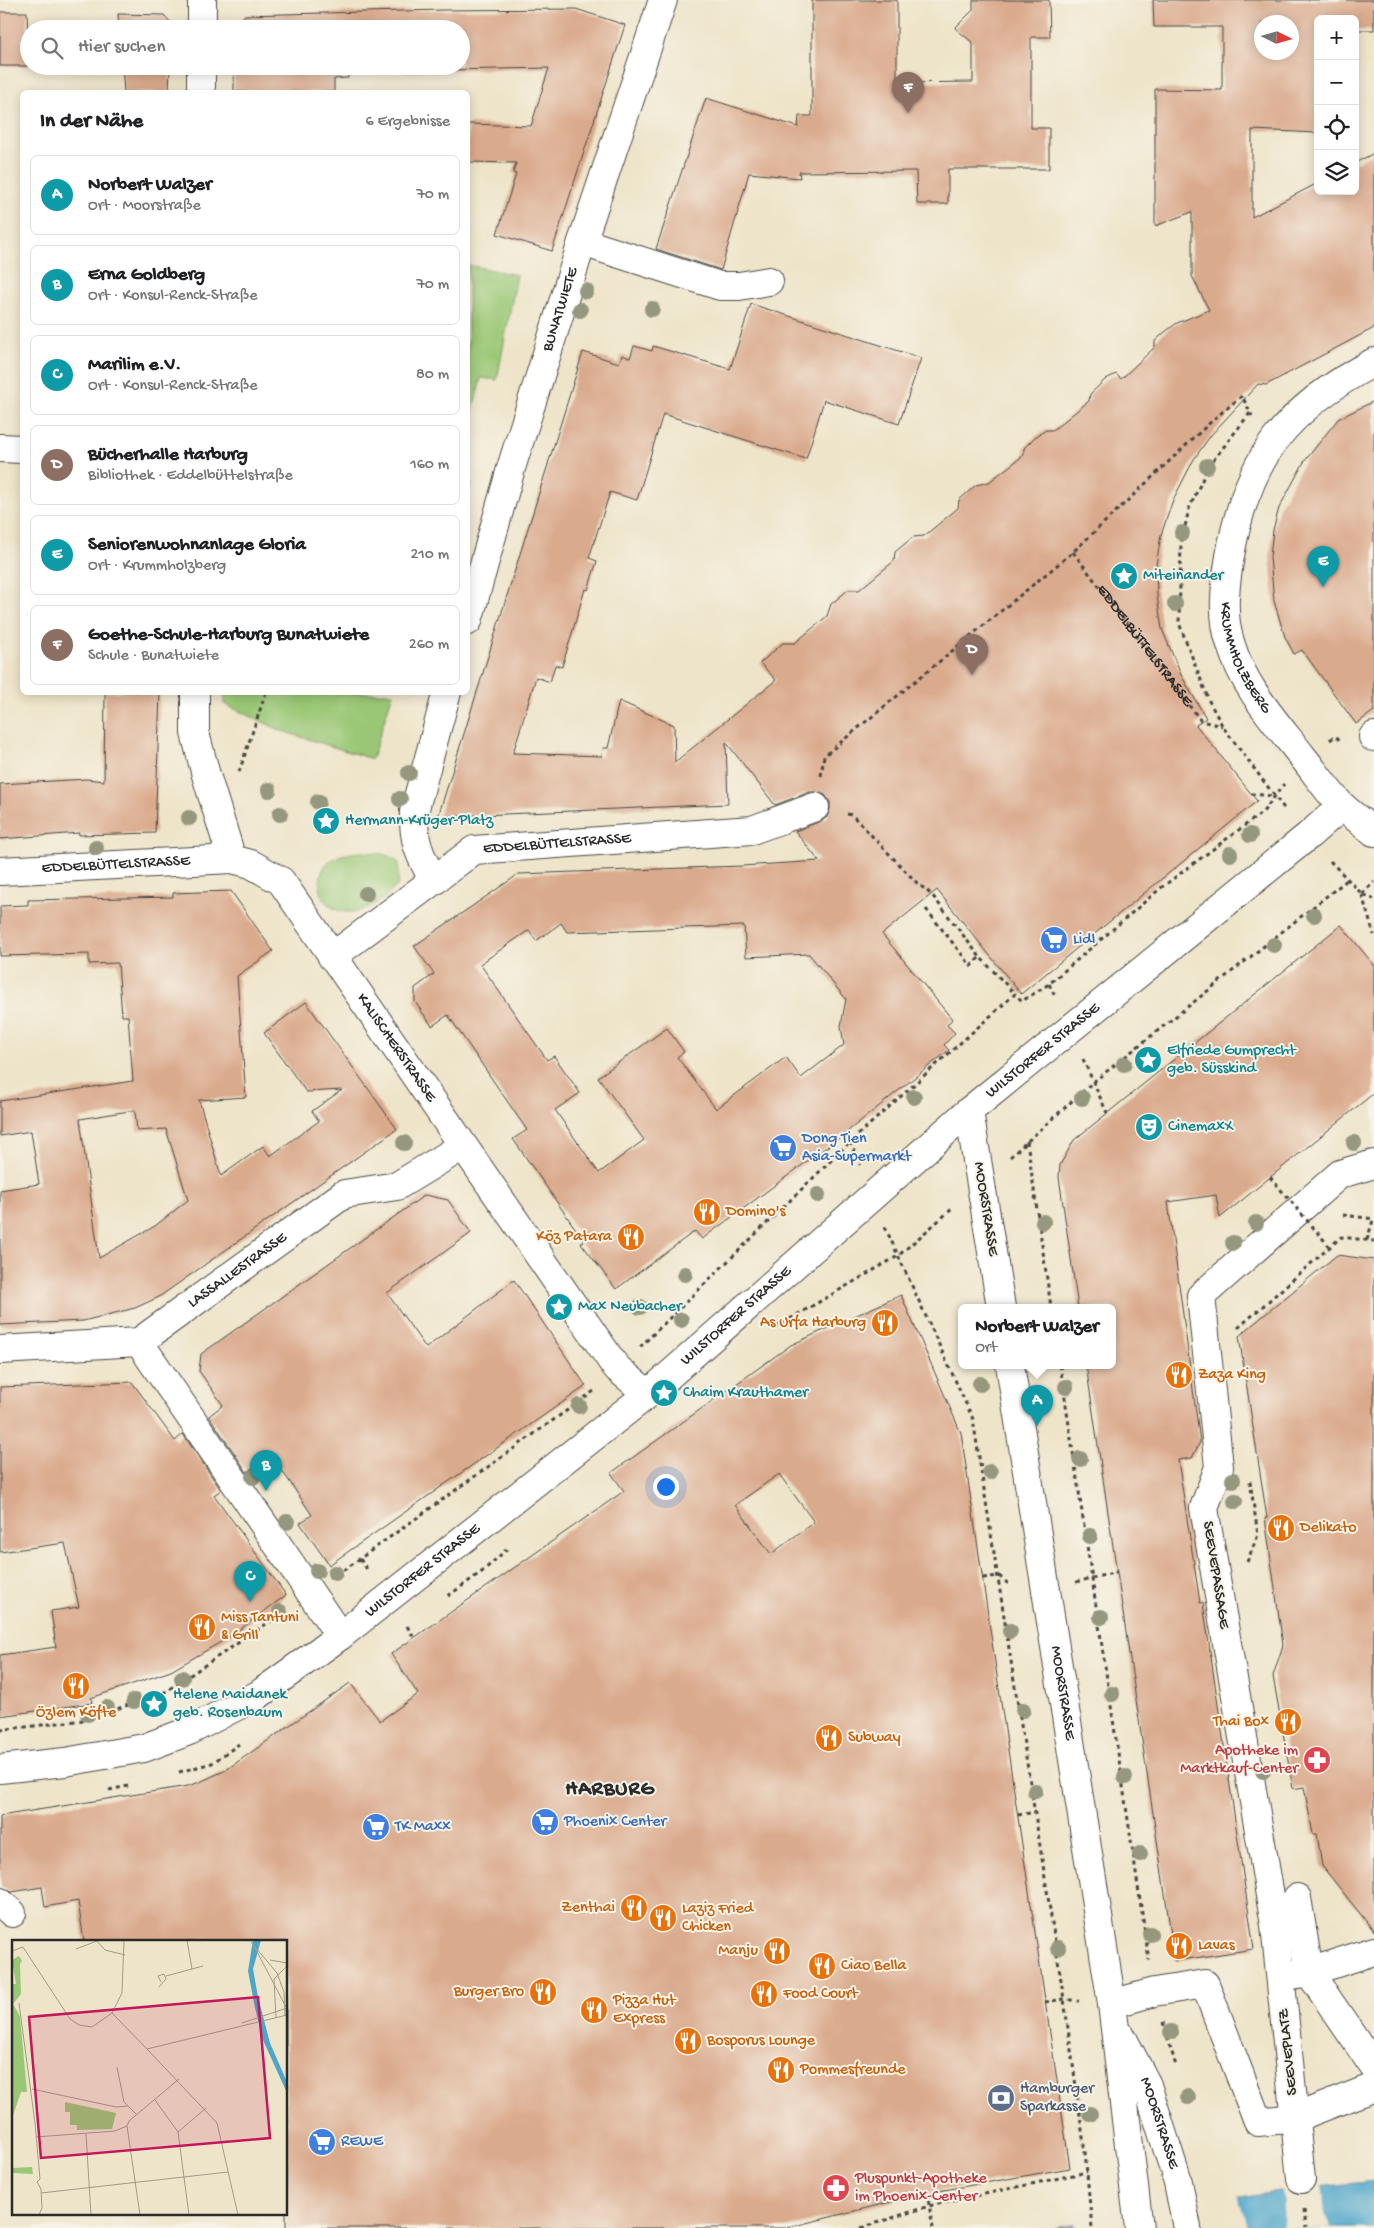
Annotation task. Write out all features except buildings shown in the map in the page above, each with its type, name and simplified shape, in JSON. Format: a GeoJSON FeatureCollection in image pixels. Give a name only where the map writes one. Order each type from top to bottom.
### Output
{"type":"FeatureCollection","features":[{"type":"Feature","properties":{"kind":"street"},"geometry":{"type":"LineString","coordinates":[[202,0],[202,20]]}},
{"type":"Feature","properties":{"kind":"street","name":"BUNATWIETE"},"geometry":{"type":"LineString","coordinates":[[470,614],[512,465],[582,242],[662,0]]}},
{"type":"Feature","properties":{"kind":"street"},"geometry":{"type":"LineString","coordinates":[[201,75],[201,90]]}},
{"type":"Feature","properties":{"kind":"street"},"geometry":{"type":"LineString","coordinates":[[582,242],[720,286],[739,286],[769,281]]}},
{"type":"Feature","properties":{"kind":"street","name":"KRUMMHOLZBERG"},"geometry":{"type":"LineString","coordinates":[[1374,362],[1324,391],[1290,422],[1269,447],[1254,473],[1242,505],[1233,540],[1224,597],[1225,621],[1230,645],[1241,671],[1260,704],[1342,806],[1374,832]]}},
{"type":"Feature","properties":{"kind":"street"},"geometry":{"type":"LineString","coordinates":[[0,448],[20,449]]}},
{"type":"Feature","properties":{"kind":"street"},"geometry":{"type":"LineString","coordinates":[[195,695],[195,732],[206,776],[232,859]]}},
{"type":"Feature","properties":{"kind":"street"},"geometry":{"type":"LineString","coordinates":[[434,881],[419,854],[414,832],[414,812],[446,695]]}},
{"type":"Feature","properties":{"kind":"street","name":"WILSTORFER STRASSE"},"geometry":{"type":"LineString","coordinates":[[0,1769],[65,1762],[144,1748],[189,1731],[258,1695],[340,1636],[648,1394],[970,1110],[1308,836],[1342,806]]}},
{"type":"Feature","properties":{"kind":"street","name":"EDDELBÜTTELSTRASSE"},"geometry":{"type":"LineString","coordinates":[[332,957],[474,850],[752,830],[815,807]]}},
{"type":"Feature","properties":{"kind":"street","name":"EDDELBÜTTELSTRASSE"},"geometry":{"type":"LineString","coordinates":[[0,871],[232,859]]}},
{"type":"Feature","properties":{"kind":"street","name":"KALISCHERSTRASSE"},"geometry":{"type":"LineString","coordinates":[[232,859],[251,864],[281,882],[618,1369],[648,1394]]}},
{"type":"Feature","properties":{"kind":"street","name":"MOORSTRASSE"},"geometry":{"type":"LineString","coordinates":[[970,1110],[1001,1304]]}},
{"type":"Feature","properties":{"kind":"street","name":"LASSALLESTRASSE"},"geometry":{"type":"LineString","coordinates":[[139,1342],[344,1194],[397,1186],[463,1146]]}},
{"type":"Feature","properties":{"kind":"street","name":"SEEVEPASSAGE"},"geometry":{"type":"LineString","coordinates":[[1275,1925],[1204,1508],[1219,1467],[1201,1296],[1340,1174],[1374,1164]]}},
{"type":"Feature","properties":{"kind":"street"},"geometry":{"type":"LineString","coordinates":[[0,1350],[139,1342],[340,1636]]}},
{"type":"Feature","properties":{"kind":"street","name":"MOORSTRASSE"},"geometry":{"type":"LineString","coordinates":[[1011,1369],[1113,2013],[1140,2228]]}},
{"type":"Feature","properties":{"kind":"street"},"geometry":{"type":"LineString","coordinates":[[1297,1898],[1309,1972],[1374,2067]]}},
{"type":"Feature","properties":{"kind":"street","name":"SEEVEPLATZ"},"geometry":{"type":"LineString","coordinates":[[1275,1925],[1282,1976],[1302,2179]]}},
{"type":"Feature","properties":{"kind":"street"},"geometry":{"type":"LineString","coordinates":[[1282,1976],[1309,1972],[1374,1951]]}},
{"type":"Feature","properties":{"kind":"street"},"geometry":{"type":"LineString","coordinates":[[1113,2013],[1154,1992],[1205,1984],[1258,2122],[1296,2118],[1374,2087]]}},
{"type":"Feature","properties":{"kind":"street","name":"MOORSTRASSE"},"geometry":{"type":"LineString","coordinates":[[1113,2013],[1147,2085],[1178,2182],[1187,2228]]}},
{"type":"Feature","properties":{"kind":"path"},"geometry":{"type":"LineString","coordinates":[[1236,400],[1073,552],[824,756],[815,807],[852,815],[916,882],[932,895],[980,957],[1022,1001],[1049,984],[1162,887],[1263,812],[1273,796],[1251,794]]}},
{"type":"Feature","properties":{"kind":"path"},"geometry":{"type":"LineString","coordinates":[[1181,544],[1189,509],[1208,467],[1250,413]]}},
{"type":"Feature","properties":{"kind":"path","name":"EDDELBÜTTELSTRASSE"},"geometry":{"type":"LineString","coordinates":[[1073,552],[1201,721],[1223,727]]}},
{"type":"Feature","properties":{"kind":"path"},"geometry":{"type":"LineString","coordinates":[[251,738],[265,695]]}},
{"type":"Feature","properties":{"kind":"path"},"geometry":{"type":"LineString","coordinates":[[1051,1304],[1027,1141],[1092,1083],[1347,880],[1362,894],[1374,899]]}},
{"type":"Feature","properties":{"kind":"path"},"geometry":{"type":"LineString","coordinates":[[1362,894],[1374,882]]}},
{"type":"Feature","properties":{"kind":"path"},"geometry":{"type":"LineString","coordinates":[[1362,894],[1374,935]]}},
{"type":"Feature","properties":{"kind":"path"},"geometry":{"type":"LineString","coordinates":[[926,909],[971,966],[980,957]]}},
{"type":"Feature","properties":{"kind":"path"},"geometry":{"type":"LineString","coordinates":[[0,1730],[83,1720],[162,1694],[311,1594],[593,1392],[850,1142],[1015,994],[1016,987]]}},
{"type":"Feature","properties":{"kind":"path"},"geometry":{"type":"LineString","coordinates":[[1092,1083],[1107,1113]]}},
{"type":"Feature","properties":{"kind":"path"},"geometry":{"type":"LineString","coordinates":[[1270,1177],[1329,1246]]}},
{"type":"Feature","properties":{"kind":"path"},"geometry":{"type":"LineString","coordinates":[[1368,1240],[1374,1217]]}},
{"type":"Feature","properties":{"kind":"path"},"geometry":{"type":"LineString","coordinates":[[1236,1330],[1341,1237],[1374,1241]]}},
{"type":"Feature","properties":{"kind":"path"},"geometry":{"type":"LineString","coordinates":[[770,1331],[898,1256],[973,1419],[1064,1999],[1087,2172],[1092,2228]]}},
{"type":"Feature","properties":{"kind":"path"},"geometry":{"type":"LineString","coordinates":[[1061,1369],[1154,1992],[1176,2067]]}},
{"type":"Feature","properties":{"kind":"path"},"geometry":{"type":"LineString","coordinates":[[1245,1567],[1258,1535],[1249,1478]]}},
{"type":"Feature","properties":{"kind":"path"},"geometry":{"type":"LineString","coordinates":[[1045,1586],[1091,1579],[1116,1572]]}},
{"type":"Feature","properties":{"kind":"path"},"geometry":{"type":"LineString","coordinates":[[1018,1815],[1035,1812]]}},
{"type":"Feature","properties":{"kind":"path"},"geometry":{"type":"LineString","coordinates":[[1046,2002],[1064,1999]]}},
{"type":"Feature","properties":{"kind":"path"},"geometry":{"type":"LineString","coordinates":[[861,2228],[929,2206],[1087,2172]]}},
{"type":"Feature","properties":{"kind":"path"},"geometry":{"type":"LineString","coordinates":[[927,2193],[933,2227]]}},
{"type":"Feature","properties":{"kind":"green space"},"geometry":{"type":"Polygon","coordinates":[[[470,265],[517,275],[497,380],[481,378],[470,421],[470,265]]]}},
{"type":"Feature","properties":{"kind":"green space"},"geometry":{"type":"Polygon","coordinates":[[[224,695],[392,695],[372,759],[282,731],[224,704],[224,695]]]}},
{"type":"Feature","properties":{"kind":"green space"},"geometry":{"type":"Polygon","coordinates":[[[361,852],[386,855],[395,859],[399,863],[398,885],[375,904],[365,909],[356,912],[337,910],[328,904],[322,894],[320,881],[323,869],[331,860],[338,856],[361,852]]]}},
{"type":"Feature","properties":{"kind":"water"},"geometry":{"type":"Polygon","coordinates":[[[1374,2181],[1374,2228],[1054,2228],[1270,2192],[1374,2181]]]}},
{"type":"Feature","properties":{"kind":"pier"},"geometry":{"type":"Polygon","coordinates":[[[1322,2184],[1325,2215],[1331,2228],[1283,2228],[1284,2200],[1280,2189],[1322,2184]]]}},
{"type":"Feature","properties":{"kind":"pier"},"geometry":{"type":"Polygon","coordinates":[[[1238,2195],[1247,2228],[1075,2228],[1075,2222],[1238,2195]]]}},
{"type":"Feature","properties":{"kind":"place","name":"Goethe-Schule-Harburg Bunatwiete"},"geometry":{"type":"Point","coordinates":[908,113]}},
{"type":"Feature","properties":{"kind":"place","name":"Miteinander"},"geometry":{"type":"Point","coordinates":[1124,576]}},
{"type":"Feature","properties":{"kind":"place","name":"Seniorenwohnanlage Gloria"},"geometry":{"type":"Point","coordinates":[1323,587]}},
{"type":"Feature","properties":{"kind":"place","name":"Bücherhalle Harburg"},"geometry":{"type":"Point","coordinates":[972,675]}},
{"type":"Feature","properties":{"kind":"place","name":"Hermann-Krüger-Platz"},"geometry":{"type":"Point","coordinates":[326,821]}},
{"type":"Feature","properties":{"kind":"place","name":"Lidl"},"geometry":{"type":"Point","coordinates":[1054,940]}},
{"type":"Feature","properties":{"kind":"place","name":"Elfriede Gumprecht geb. Süsskind"},"geometry":{"type":"Point","coordinates":[1148,1060]}},
{"type":"Feature","properties":{"kind":"place","name":"CinemaxX"},"geometry":{"type":"Point","coordinates":[1149,1127]}},
{"type":"Feature","properties":{"kind":"place","name":"Dong Tien Asia-Supermarkt"},"geometry":{"type":"Point","coordinates":[783,1148]}},
{"type":"Feature","properties":{"kind":"place","name":"Domino's"},"geometry":{"type":"Point","coordinates":[707,1212]}},
{"type":"Feature","properties":{"kind":"place","name":"Köz Patara"},"geometry":{"type":"Point","coordinates":[631,1237]}},
{"type":"Feature","properties":{"kind":"place","name":"Max Neubacher"},"geometry":{"type":"Point","coordinates":[559,1307]}},
{"type":"Feature","properties":{"kind":"place","name":"As Urfa Harburg"},"geometry":{"type":"Point","coordinates":[885,1323]}},
{"type":"Feature","properties":{"kind":"place","name":"Zaza King"},"geometry":{"type":"Point","coordinates":[1179,1375]}},
{"type":"Feature","properties":{"kind":"place","name":"Chaim Krauthamer"},"geometry":{"type":"Point","coordinates":[664,1393]}},
{"type":"Feature","properties":{"kind":"place","name":"Norbert Walzer"},"geometry":{"type":"Point","coordinates":[1037,1426]}},
{"type":"Feature","properties":{"kind":"place","name":"Erna Goldberg"},"geometry":{"type":"Point","coordinates":[266,1491]}},
{"type":"Feature","properties":{"kind":"place","name":"Delikato"},"geometry":{"type":"Point","coordinates":[1281,1528]}},
{"type":"Feature","properties":{"kind":"place","name":"Marilim e.V."},"geometry":{"type":"Point","coordinates":[250,1602]}},
{"type":"Feature","properties":{"kind":"place","name":"Miss Tantuni & Grill"},"geometry":{"type":"Point","coordinates":[202,1627]}},
{"type":"Feature","properties":{"kind":"place","name":"Özlem Köfte"},"geometry":{"type":"Point","coordinates":[76,1686]}},
{"type":"Feature","properties":{"kind":"place","name":"Helene Maidanek geb. Rosenbaum"},"geometry":{"type":"Point","coordinates":[154,1704]}},
{"type":"Feature","properties":{"kind":"place","name":"Thai Box"},"geometry":{"type":"Point","coordinates":[1288,1722]}},
{"type":"Feature","properties":{"kind":"place","name":"Subway"},"geometry":{"type":"Point","coordinates":[829,1738]}},
{"type":"Feature","properties":{"kind":"place","name":"Apotheke im Marktkauf-Center"},"geometry":{"type":"Point","coordinates":[1317,1760]}},
{"type":"Feature","properties":{"kind":"place","name":"Phoenix Center"},"geometry":{"type":"Point","coordinates":[545,1822]}},
{"type":"Feature","properties":{"kind":"place","name":"TK Maxx"},"geometry":{"type":"Point","coordinates":[376,1827]}},
{"type":"Feature","properties":{"kind":"place","name":"Zenthai"},"geometry":{"type":"Point","coordinates":[634,1908]}},
{"type":"Feature","properties":{"kind":"place","name":"Laziz Fried Chicken"},"geometry":{"type":"Point","coordinates":[663,1918]}},
{"type":"Feature","properties":{"kind":"place","name":"Lavas"},"geometry":{"type":"Point","coordinates":[1179,1946]}},
{"type":"Feature","properties":{"kind":"place","name":"Manju"},"geometry":{"type":"Point","coordinates":[777,1951]}},
{"type":"Feature","properties":{"kind":"place","name":"Ciao Bella"},"geometry":{"type":"Point","coordinates":[822,1966]}},
{"type":"Feature","properties":{"kind":"place","name":"Burger Bro"},"geometry":{"type":"Point","coordinates":[543,1992]}},
{"type":"Feature","properties":{"kind":"place","name":"Food Court"},"geometry":{"type":"Point","coordinates":[764,1994]}},
{"type":"Feature","properties":{"kind":"place","name":"Pizza Hut Express"},"geometry":{"type":"Point","coordinates":[594,2010]}},
{"type":"Feature","properties":{"kind":"place","name":"Bosporus Lounge"},"geometry":{"type":"Point","coordinates":[688,2041]}},
{"type":"Feature","properties":{"kind":"place","name":"Pommesfreunde"},"geometry":{"type":"Point","coordinates":[781,2070]}},
{"type":"Feature","properties":{"kind":"place","name":"Hamburger Sparkasse"},"geometry":{"type":"Point","coordinates":[1001,2098]}},
{"type":"Feature","properties":{"kind":"place","name":"REWE"},"geometry":{"type":"Point","coordinates":[322,2142]}},
{"type":"Feature","properties":{"kind":"place","name":"Pluspunkt-Apotheke im Phoenix-Center"},"geometry":{"type":"Point","coordinates":[836,2188]}},
{"type":"Feature","properties":{"kind":"district","name":"HARBURG"},"geometry":{"type":"Point","coordinates":[610,1790]}}]}
